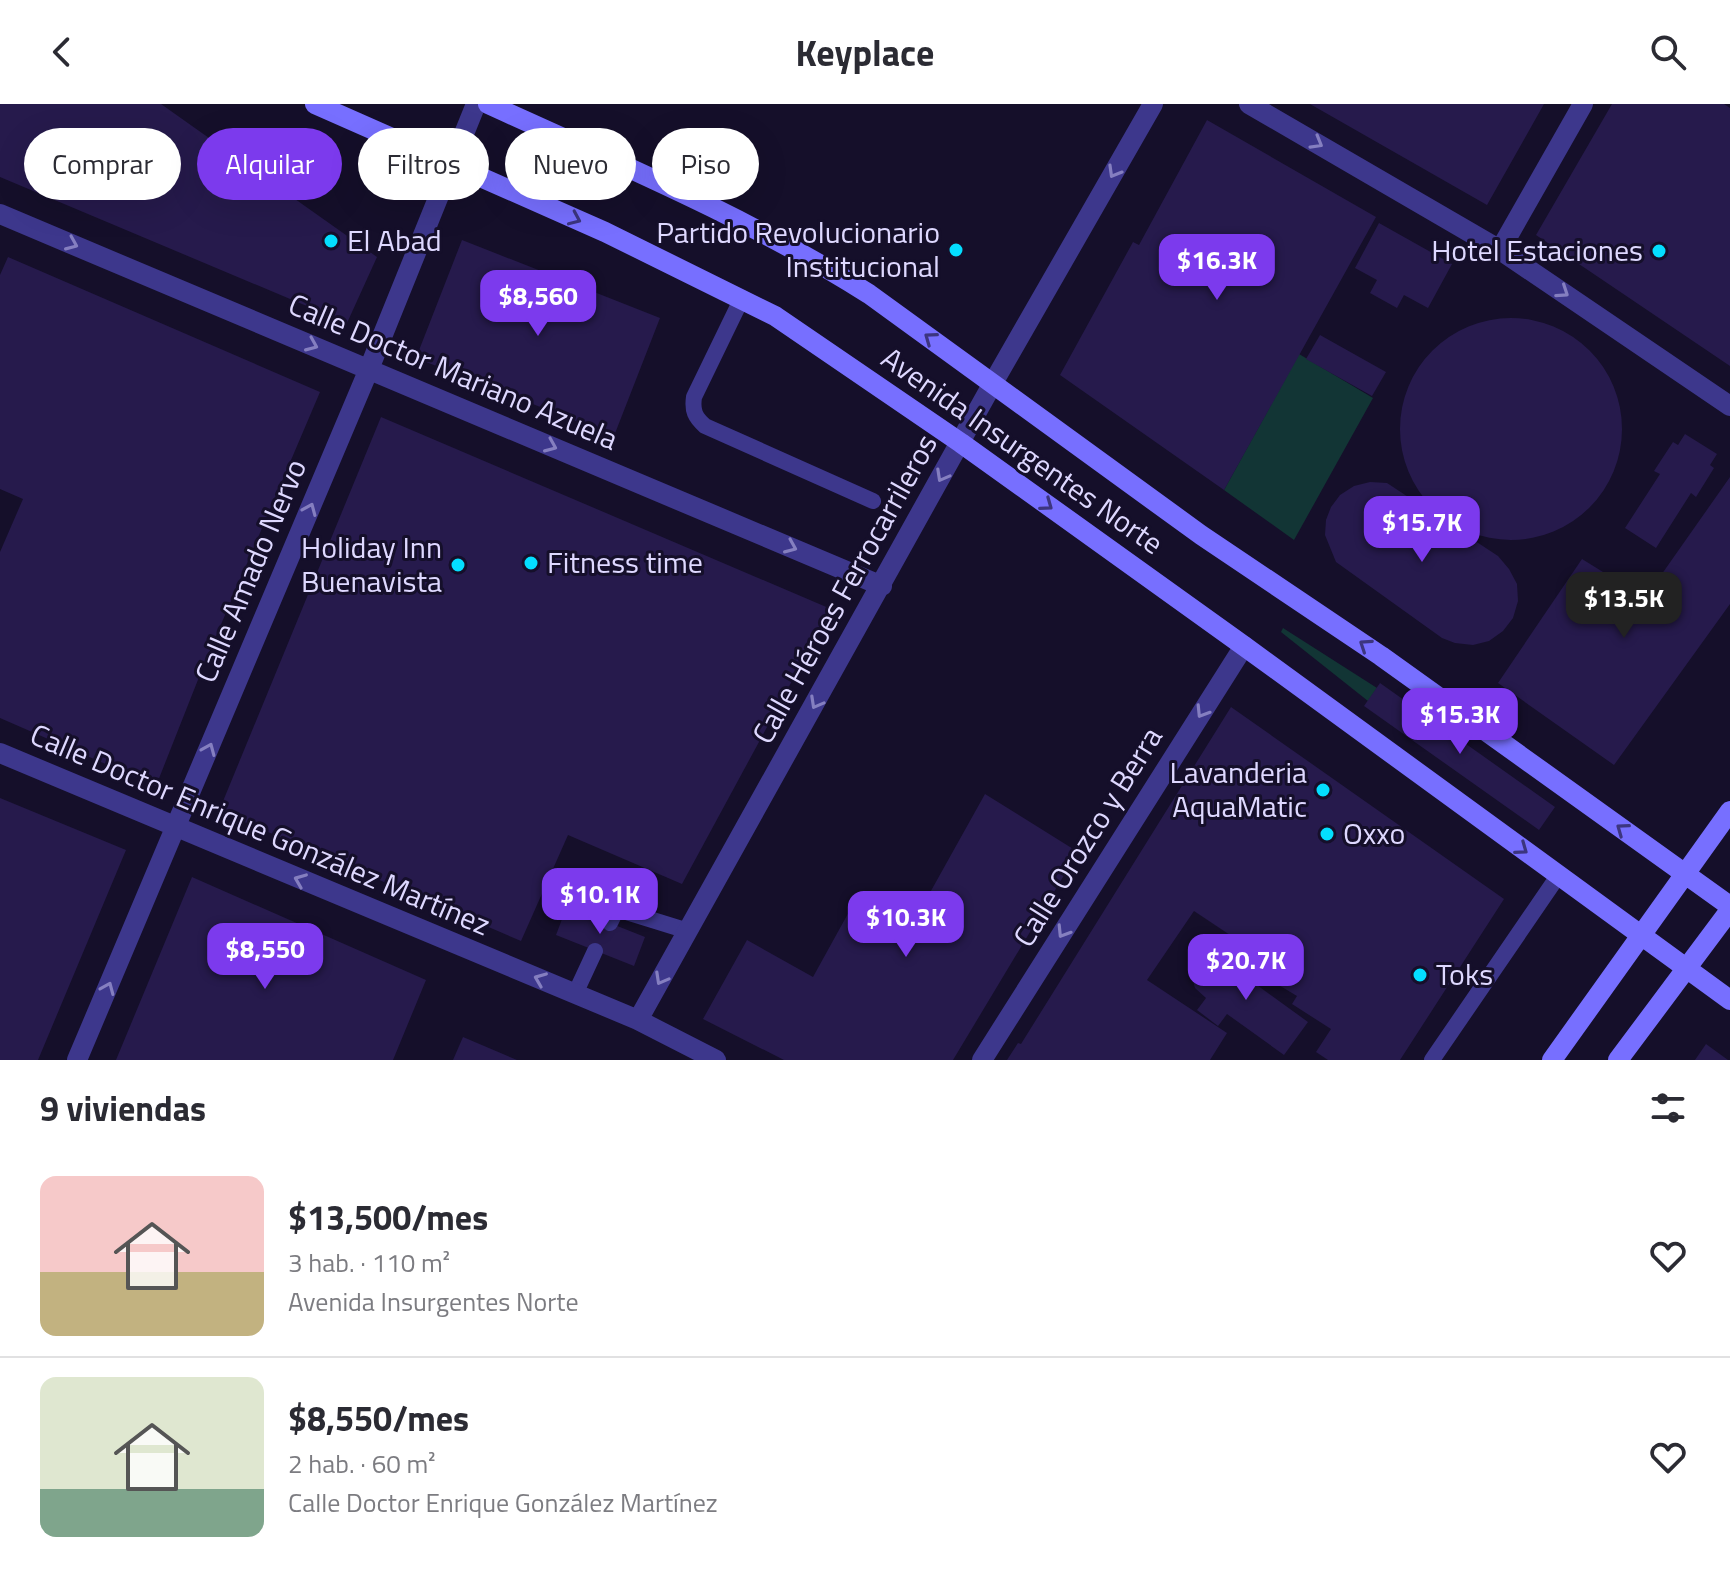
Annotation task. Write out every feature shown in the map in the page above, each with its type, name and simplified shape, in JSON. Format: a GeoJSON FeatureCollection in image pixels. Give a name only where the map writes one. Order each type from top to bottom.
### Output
{"type":"FeatureCollection","features":[{"type":"Feature","properties":{"kind":"main road","name":"Avenida Insurgentes Norte"},"geometry":{"type":"LineString","coordinates":[[315,104],[370,128]]}},
{"type":"Feature","properties":{"kind":"main road","name":"Avenida Insurgentes Norte"},"geometry":{"type":"LineString","coordinates":[[488,104],[777,240],[869,294],[1201,535],[1381,656],[1730,908]]}},
{"type":"Feature","properties":{"kind":"main road","name":"Avenida Insurgentes Norte"},"geometry":{"type":"LineString","coordinates":[[489,181],[742,298],[809,337],[1244,646],[1730,1000]]}},
{"type":"Feature","properties":{"kind":"main road"},"geometry":{"type":"LineString","coordinates":[[1552,1060],[1730,811]]}},
{"type":"Feature","properties":{"kind":"main road"},"geometry":{"type":"LineString","coordinates":[[1618,1060],[1730,908]]}},
{"type":"Feature","properties":{"kind":"street","name":"Calle Amado Nervo"},"geometry":{"type":"LineString","coordinates":[[466,128],[476,104]]}},
{"type":"Feature","properties":{"kind":"street","name":"Calle Héroes Ferrocarrileros"},"geometry":{"type":"LineString","coordinates":[[638,1020],[993,383],[1153,104]]}},
{"type":"Feature","properties":{"kind":"street"},"geometry":{"type":"LineString","coordinates":[[1249,104],[1500,250],[1730,406]]}},
{"type":"Feature","properties":{"kind":"street"},"geometry":{"type":"LineString","coordinates":[[1500,250],[1583,104]]}},
{"type":"Feature","properties":{"kind":"street","name":"Calle Amado Nervo"},"geometry":{"type":"LineString","coordinates":[[77,1060],[437,200]]}},
{"type":"Feature","properties":{"kind":"street","name":"Calle Doctor Mariano Azuela"},"geometry":{"type":"LineString","coordinates":[[0,214],[882,586]]}},
{"type":"Feature","properties":{"kind":"street","name":"Calle Orozco y Berra"},"geometry":{"type":"LineString","coordinates":[[982,1060],[1244,646]]}},
{"type":"Feature","properties":{"kind":"street","name":"Calle Doctor Enrique González Martínez"},"geometry":{"type":"LineString","coordinates":[[0,753],[638,1020],[716,1060]]}},
{"type":"Feature","properties":{"kind":"lane"},"geometry":{"type":"LineString","coordinates":[[742,298],[694,397],[693,409],[697,419],[705,426],[873,501]]}},
{"type":"Feature","properties":{"kind":"lane"},"geometry":{"type":"LineString","coordinates":[[1432,1060],[1558,876]]}},
{"type":"Feature","properties":{"kind":"lane"},"geometry":{"type":"LineString","coordinates":[[610,923],[617,909],[688,931]]}},
{"type":"Feature","properties":{"kind":"lane"},"geometry":{"type":"LineString","coordinates":[[575,994],[595,951]]}},
{"type":"Feature","properties":{"kind":"green space"},"geometry":{"type":"Polygon","coordinates":[[[1299,354],[1373,398],[1294,540],[1224,490],[1299,354]]]}},
{"type":"Feature","properties":{"kind":"green space"},"geometry":{"type":"Polygon","coordinates":[[[1283,628],[1377,688],[1368,701],[1281,632],[1283,628]]]}},
{"type":"Feature","properties":{"kind":"building"},"geometry":{"type":"Polygon","coordinates":[[[0,104],[161,104],[197,130],[197,200],[297,200],[377,257],[347,323],[55,200],[181,200],[181,128],[24,128],[24,187],[0,177],[0,104]]]}},
{"type":"Feature","properties":{"kind":"building"},"geometry":{"type":"Polygon","coordinates":[[[1310,104],[1544,104],[1487,205],[1310,104]]]}},
{"type":"Feature","properties":{"kind":"building"},"geometry":{"type":"Polygon","coordinates":[[[1612,104],[1724,104],[1730,108],[1730,366],[1536,235],[1612,104]]]}},
{"type":"Feature","properties":{"kind":"building"},"geometry":{"type":"Polygon","coordinates":[[[1207,120],[1376,217],[1224,490],[1060,375],[1133,242],[1139,245],[1207,120]]]}},
{"type":"Feature","properties":{"kind":"building"},"geometry":{"type":"Polygon","coordinates":[[[1379,223],[1452,264],[1428,308],[1404,295],[1397,308],[1370,293],[1377,280],[1355,268],[1379,223]]]}},
{"type":"Feature","properties":{"kind":"building"},"geometry":{"type":"Polygon","coordinates":[[[462,240],[660,318],[614,436],[416,358],[462,240]]]}},
{"type":"Feature","properties":{"kind":"building"},"geometry":{"type":"Polygon","coordinates":[[[8,257],[320,392],[205,662],[156,786],[0,718],[0,552],[23,499],[0,489],[0,275],[8,257]]]}},
{"type":"Feature","properties":{"kind":"building"},"geometry":{"type":"Polygon","coordinates":[[[1511,318],[1553,327],[1589,351],[1613,387],[1622,429],[1613,471],[1589,507],[1553,531],[1511,540],[1469,531],[1433,507],[1409,471],[1400,429],[1409,387],[1433,351],[1469,327],[1511,318]]]}},
{"type":"Feature","properties":{"kind":"building"},"geometry":{"type":"Polygon","coordinates":[[[1320,335],[1386,372],[1372,396],[1306,359],[1320,335]]]}},
{"type":"Feature","properties":{"kind":"building"},"geometry":{"type":"Polygon","coordinates":[[[381,417],[831,609],[682,884],[568,835],[521,941],[219,811],[381,417]]]}},
{"type":"Feature","properties":{"kind":"building"},"geometry":{"type":"Polygon","coordinates":[[[1685,434],[1717,454],[1710,465],[1714,468],[1696,497],[1691,493],[1656,548],[1625,528],[1660,474],[1654,471],[1673,442],[1678,445],[1685,434]]]}},
{"type":"Feature","properties":{"kind":"building"},"geometry":{"type":"Polygon","coordinates":[[[1730,477],[1730,604],[1614,765],[1498,683],[1582,559],[1645,598],[1730,477]]]}},
{"type":"Feature","properties":{"kind":"building"},"geometry":{"type":"Polygon","coordinates":[[[1370,482],[1387,483],[1498,556],[1517,584],[1518,601],[1513,618],[1503,631],[1489,641],[1473,645],[1442,638],[1336,562],[1325,535],[1331,507],[1340,495],[1354,486],[1370,482]]]}},
{"type":"Feature","properties":{"kind":"building"},"geometry":{"type":"Polygon","coordinates":[[[1380,683],[1555,807],[1539,830],[1364,706],[1380,683]]]}},
{"type":"Feature","properties":{"kind":"building"},"geometry":{"type":"Polygon","coordinates":[[[1231,707],[1504,899],[1400,1060],[1328,1060],[1316,1052],[1331,1029],[1292,1004],[1297,996],[1277,984],[1295,954],[1269,937],[1257,953],[1194,911],[1147,980],[1227,1033],[1210,1060],[1007,1060],[1018,1043],[1021,1044],[1231,707]]]}},
{"type":"Feature","properties":{"kind":"building"},"geometry":{"type":"Polygon","coordinates":[[[985,794],[1078,852],[953,1060],[784,1060],[703,1019],[747,940],[813,977],[850,910],[903,941],[985,794]]]}},
{"type":"Feature","properties":{"kind":"building"},"geometry":{"type":"Polygon","coordinates":[[[0,798],[126,850],[38,1060],[0,1060],[0,798]]]}},
{"type":"Feature","properties":{"kind":"building"},"geometry":{"type":"Polygon","coordinates":[[[192,877],[426,980],[393,1060],[116,1060],[192,877]]]}},
{"type":"Feature","properties":{"kind":"building"},"geometry":{"type":"Polygon","coordinates":[[[567,906],[645,937],[634,966],[556,935],[567,906]]]}},
{"type":"Feature","properties":{"kind":"building"},"geometry":{"type":"Polygon","coordinates":[[[1237,953],[1258,969],[1250,980],[1308,1022],[1284,1055],[1227,1014],[1218,1026],[1197,1010],[1206,998],[1195,988],[1193,981],[1198,965],[1213,959],[1228,966],[1237,953]]]}},
{"type":"Feature","properties":{"kind":"building"},"geometry":{"type":"Polygon","coordinates":[[[463,1037],[517,1060],[453,1060],[463,1037]]]}},
{"type":"Feature","properties":{"kind":"building"},"geometry":{"type":"Polygon","coordinates":[[[1706,1044],[1728,1060],[1695,1060],[1706,1044]]]}},
{"type":"Feature","properties":{"kind":"place","name":"El Abad"},"geometry":{"type":"Point","coordinates":[331,241]}},
{"type":"Feature","properties":{"kind":"place","name":"Partido Revolucionario Institucional"},"geometry":{"type":"Point","coordinates":[956,250]}},
{"type":"Feature","properties":{"kind":"place","name":"Hotel Estaciones"},"geometry":{"type":"Point","coordinates":[1659,251]}},
{"type":"Feature","properties":{"kind":"place","name":"Fitness time"},"geometry":{"type":"Point","coordinates":[531,563]}},
{"type":"Feature","properties":{"kind":"place","name":"Holiday Inn Buenavista"},"geometry":{"type":"Point","coordinates":[458,565]}},
{"type":"Feature","properties":{"kind":"place","name":"Lavanderia AquaMatic"},"geometry":{"type":"Point","coordinates":[1323,790]}},
{"type":"Feature","properties":{"kind":"place","name":"Oxxo"},"geometry":{"type":"Point","coordinates":[1327,834]}},
{"type":"Feature","properties":{"kind":"place","name":"Toks"},"geometry":{"type":"Point","coordinates":[1420,975]}}]}
